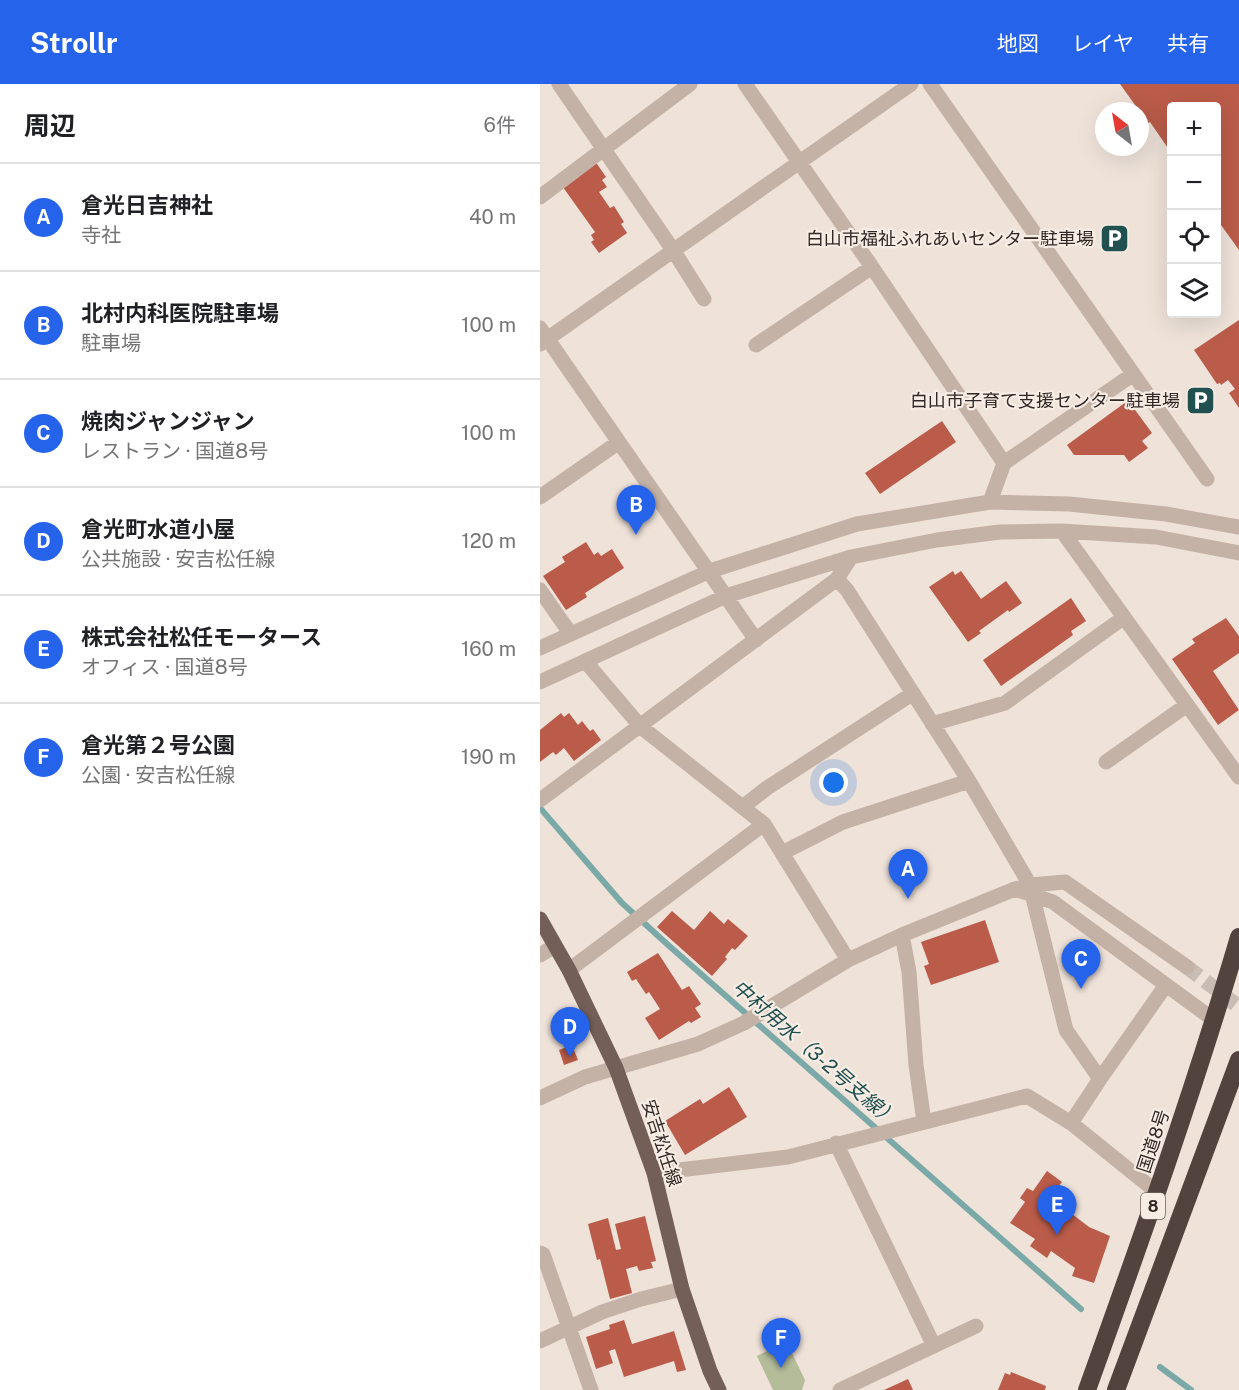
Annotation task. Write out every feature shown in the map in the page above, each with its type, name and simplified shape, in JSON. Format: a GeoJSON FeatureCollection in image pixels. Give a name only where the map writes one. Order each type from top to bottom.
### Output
{"type":"FeatureCollection","features":[{"type":"Feature","properties":{"kind":"highway","name":"国道8号"},"geometry":{"type":"LineString","coordinates":[[1087,1390],[1158,1193],[1239,937]]}},
{"type":"Feature","properties":{"kind":"highway","name":"8"},"geometry":{"type":"LineString","coordinates":[[1116,1390],[1239,1060]]}},
{"type":"Feature","properties":{"kind":"main road","name":"安吉松任線"},"geometry":{"type":"LineString","coordinates":[[540,919],[569,970],[616,1068],[654,1173],[682,1288],[710,1371],[719,1390]]}},
{"type":"Feature","properties":{"kind":"street"},"geometry":{"type":"LineString","coordinates":[[558,84],[673,250],[704,299]]}},
{"type":"Feature","properties":{"kind":"street"},"geometry":{"type":"LineString","coordinates":[[540,197],[690,84]]}},
{"type":"Feature","properties":{"kind":"street"},"geometry":{"type":"LineString","coordinates":[[745,84],[1005,463]]}},
{"type":"Feature","properties":{"kind":"street"},"geometry":{"type":"LineString","coordinates":[[756,640],[619,442],[542,337],[799,164],[911,84]]}},
{"type":"Feature","properties":{"kind":"street"},"geometry":{"type":"LineString","coordinates":[[930,84],[1207,479]]}},
{"type":"Feature","properties":{"kind":"street"},"geometry":{"type":"LineString","coordinates":[[756,345],[872,267]]}},
{"type":"Feature","properties":{"kind":"street"},"geometry":{"type":"LineString","coordinates":[[990,502],[1005,463],[1132,375]]}},
{"type":"Feature","properties":{"kind":"street"},"geometry":{"type":"LineString","coordinates":[[540,497],[619,442]]}},
{"type":"Feature","properties":{"kind":"street"},"geometry":{"type":"LineString","coordinates":[[540,648],[710,571],[856,524],[990,502],[1069,504],[1166,514],[1239,527]]}},
{"type":"Feature","properties":{"kind":"street"},"geometry":{"type":"LineString","coordinates":[[540,682],[726,596],[851,557],[938,540],[1000,532],[1062,531],[1156,537],[1239,553]]}},
{"type":"Feature","properties":{"kind":"street"},"geometry":{"type":"LineString","coordinates":[[1062,531],[1239,777]]}},
{"type":"Feature","properties":{"kind":"street"},"geometry":{"type":"LineString","coordinates":[[543,798],[837,579],[851,557]]}},
{"type":"Feature","properties":{"kind":"street"},"geometry":{"type":"LineString","coordinates":[[837,579],[847,590],[969,781],[1026,889],[1066,1030],[1100,1079]]}},
{"type":"Feature","properties":{"kind":"street"},"geometry":{"type":"LineString","coordinates":[[540,591],[570,633]]}},
{"type":"Feature","properties":{"kind":"street"},"geometry":{"type":"LineString","coordinates":[[932,724],[1005,704],[1123,618]]}},
{"type":"Feature","properties":{"kind":"street"},"geometry":{"type":"LineString","coordinates":[[585,661],[641,727],[764,824],[848,960]]}},
{"type":"Feature","properties":{"kind":"street"},"geometry":{"type":"LineString","coordinates":[[744,806],[766,788],[912,694]]}},
{"type":"Feature","properties":{"kind":"street"},"geometry":{"type":"LineString","coordinates":[[1106,762],[1187,705]]}},
{"type":"Feature","properties":{"kind":"street"},"geometry":{"type":"LineString","coordinates":[[782,853],[843,822],[969,781]]}},
{"type":"Feature","properties":{"kind":"street"},"geometry":{"type":"LineString","coordinates":[[569,970],[764,824]]}},
{"type":"Feature","properties":{"kind":"street"},"geometry":{"type":"LineString","coordinates":[[540,1098],[585,1077],[698,1044],[744,1023],[848,960],[902,935],[1026,889],[1065,882],[1187,967]]}},
{"type":"Feature","properties":{"kind":"street"},"geometry":{"type":"LineString","coordinates":[[1026,889],[1053,902],[1214,1020]]}},
{"type":"Feature","properties":{"kind":"street"},"geometry":{"type":"LineString","coordinates":[[902,935],[909,972],[916,1065],[924,1122]]}},
{"type":"Feature","properties":{"kind":"street"},"geometry":{"type":"LineString","coordinates":[[540,955],[555,946]]}},
{"type":"Feature","properties":{"kind":"street"},"geometry":{"type":"LineString","coordinates":[[1071,1123],[1166,985]]}},
{"type":"Feature","properties":{"kind":"street"},"geometry":{"type":"LineString","coordinates":[[654,1173],[788,1157],[1027,1095],[1071,1123],[1158,1193]]}},
{"type":"Feature","properties":{"kind":"street"},"geometry":{"type":"LineString","coordinates":[[836,1143],[934,1346]]}},
{"type":"Feature","properties":{"kind":"street"},"geometry":{"type":"LineString","coordinates":[[540,1253],[543,1254],[591,1390]]}},
{"type":"Feature","properties":{"kind":"street"},"geometry":{"type":"LineString","coordinates":[[540,1341],[612,1309],[682,1288]]}},
{"type":"Feature","properties":{"kind":"street"},"geometry":{"type":"LineString","coordinates":[[840,1390],[976,1326]]}},
{"type":"Feature","properties":{"kind":"green space"},"geometry":{"type":"Polygon","coordinates":[[[781,1344],[789,1347],[805,1380],[802,1390],[773,1390],[757,1356],[781,1344]]]}},
{"type":"Feature","properties":{"kind":"building"},"geometry":{"type":"Polygon","coordinates":[[[1120,84],[1239,84],[1239,250],[1221,225],[1221,102],[1167,102],[1167,147],[1149,122],[1149,102],[1133,102],[1120,84]]]}},
{"type":"Feature","properties":{"kind":"building"},"geometry":{"type":"Polygon","coordinates":[[[595,161],[606,177],[602,180],[607,187],[599,192],[610,208],[614,206],[624,222],[621,224],[627,233],[599,253],[591,242],[594,240],[591,235],[595,232],[560,183],[595,161]]]}},
{"type":"Feature","properties":{"kind":"building"},"geometry":{"type":"Polygon","coordinates":[[[1239,320],[1239,408],[1229,393],[1235,389],[1228,380],[1221,385],[1217,384],[1194,350],[1239,320]]]}},
{"type":"Feature","properties":{"kind":"building"},"geometry":{"type":"Polygon","coordinates":[[[1126,402],[1130,403],[1152,433],[1142,441],[1148,448],[1129,462],[1124,455],[1074,455],[1067,445],[1126,402]]]}},
{"type":"Feature","properties":{"kind":"building"},"geometry":{"type":"Polygon","coordinates":[[[942,421],[956,442],[880,494],[865,473],[942,421]]]}},
{"type":"Feature","properties":{"kind":"building"},"geometry":{"type":"Polygon","coordinates":[[[586,542],[594,555],[598,552],[601,556],[612,549],[624,568],[585,593],[587,597],[566,610],[543,576],[565,562],[562,557],[586,542]]]}},
{"type":"Feature","properties":{"kind":"building"},"geometry":{"type":"Polygon","coordinates":[[[953,571],[955,575],[961,571],[981,599],[1006,581],[1022,603],[1009,612],[1008,610],[968,642],[929,587],[953,571]]]}},
{"type":"Feature","properties":{"kind":"building"},"geometry":{"type":"Polygon","coordinates":[[[1071,598],[1086,621],[1071,631],[1073,635],[1001,686],[983,660],[1071,598]]]}},
{"type":"Feature","properties":{"kind":"building"},"geometry":{"type":"Polygon","coordinates":[[[1226,618],[1239,636],[1239,653],[1213,671],[1239,710],[1218,725],[1172,659],[1195,643],[1192,639],[1226,618]]]}},
{"type":"Feature","properties":{"kind":"building"},"geometry":{"type":"Polygon","coordinates":[[[561,713],[564,717],[569,713],[578,725],[582,721],[590,731],[593,729],[601,740],[574,761],[564,748],[556,755],[553,752],[540,762],[540,730],[561,713]]]}},
{"type":"Feature","properties":{"kind":"building"},"geometry":{"type":"Polygon","coordinates":[[[672,911],[694,930],[710,911],[724,924],[728,919],[748,936],[735,950],[732,948],[725,957],[727,959],[712,976],[657,927],[672,911]]]}},
{"type":"Feature","properties":{"kind":"building"},"geometry":{"type":"Polygon","coordinates":[[[985,920],[999,962],[931,985],[924,966],[929,964],[921,942],[985,920]]]}},
{"type":"Feature","properties":{"kind":"building"},"geometry":{"type":"Polygon","coordinates":[[[658,953],[682,990],[689,986],[701,1004],[695,1008],[701,1017],[691,1023],[689,1021],[659,1040],[645,1018],[660,1009],[649,992],[646,994],[636,979],[632,981],[627,972],[658,953]]]}},
{"type":"Feature","properties":{"kind":"building"},"geometry":{"type":"Polygon","coordinates":[[[572,1045],[578,1060],[564,1065],[559,1050],[572,1045]]]}},
{"type":"Feature","properties":{"kind":"building"},"geometry":{"type":"Polygon","coordinates":[[[729,1087],[747,1117],[685,1155],[665,1121],[700,1099],[703,1104],[729,1087]]]}},
{"type":"Feature","properties":{"kind":"building"},"geometry":{"type":"Polygon","coordinates":[[[1047,1171],[1062,1182],[1050,1197],[1089,1227],[1110,1236],[1094,1283],[1072,1276],[1075,1268],[1051,1251],[1047,1258],[1030,1246],[1035,1239],[1010,1223],[1025,1202],[1020,1198],[1027,1188],[1033,1191],[1047,1171]]]}},
{"type":"Feature","properties":{"kind":"building"},"geometry":{"type":"Polygon","coordinates":[[[645,1216],[656,1261],[651,1262],[653,1268],[639,1271],[637,1266],[626,1269],[632,1293],[610,1299],[588,1224],[608,1218],[616,1250],[621,1249],[615,1224],[645,1216]]]}},
{"type":"Feature","properties":{"kind":"building"},"geometry":{"type":"Polygon","coordinates":[[[624,1320],[632,1344],[674,1331],[686,1370],[677,1372],[674,1361],[624,1377],[615,1349],[609,1351],[613,1363],[596,1369],[586,1337],[610,1329],[609,1325],[624,1320]]]}},
{"type":"Feature","properties":{"kind":"building"},"geometry":{"type":"Polygon","coordinates":[[[1011,1372],[1046,1386],[1045,1390],[998,1390],[1005,1373],[1010,1375],[1011,1372]]]}},
{"type":"Feature","properties":{"kind":"building"},"geometry":{"type":"Polygon","coordinates":[[[908,1379],[913,1390],[884,1390],[908,1379]]]}},
{"type":"Feature","properties":{"kind":"waterway","name":"中村用水（3-2号支線）"},"geometry":{"type":"LineString","coordinates":[[540,808],[622,903],[1081,1309]]}},
{"type":"Feature","properties":{"kind":"waterway","name":"中村用水（3-2号支線）"},"geometry":{"type":"LineString","coordinates":[[1160,1367],[1191,1390]]}},
{"type":"Feature","properties":{"kind":"tunnel"},"geometry":{"type":"LineString","coordinates":[[1187,967],[1239,1007]]}},
{"type":"Feature","properties":{"kind":"place","name":"白山市福祉ふれあいセンター駐車場"},"geometry":{"type":"Point","coordinates":[1115,238]}},
{"type":"Feature","properties":{"kind":"place","name":"白山市子育て支援センター駐車場"},"geometry":{"type":"Point","coordinates":[1201,400]}},
{"type":"Feature","properties":{"kind":"place","name":"北村内科医院駐車場"},"geometry":{"type":"Point","coordinates":[636,535]}},
{"type":"Feature","properties":{"kind":"place","name":"倉光日吉神社"},"geometry":{"type":"Point","coordinates":[908,899]}},
{"type":"Feature","properties":{"kind":"place","name":"焼肉ジャンジャン"},"geometry":{"type":"Point","coordinates":[1081,989]}},
{"type":"Feature","properties":{"kind":"place","name":"倉光町水道小屋"},"geometry":{"type":"Point","coordinates":[570,1057]}},
{"type":"Feature","properties":{"kind":"place","name":"株式会社松任モータース"},"geometry":{"type":"Point","coordinates":[1057,1235]}},
{"type":"Feature","properties":{"kind":"place","name":"倉光第２号公園"},"geometry":{"type":"Point","coordinates":[781,1368]}}]}
